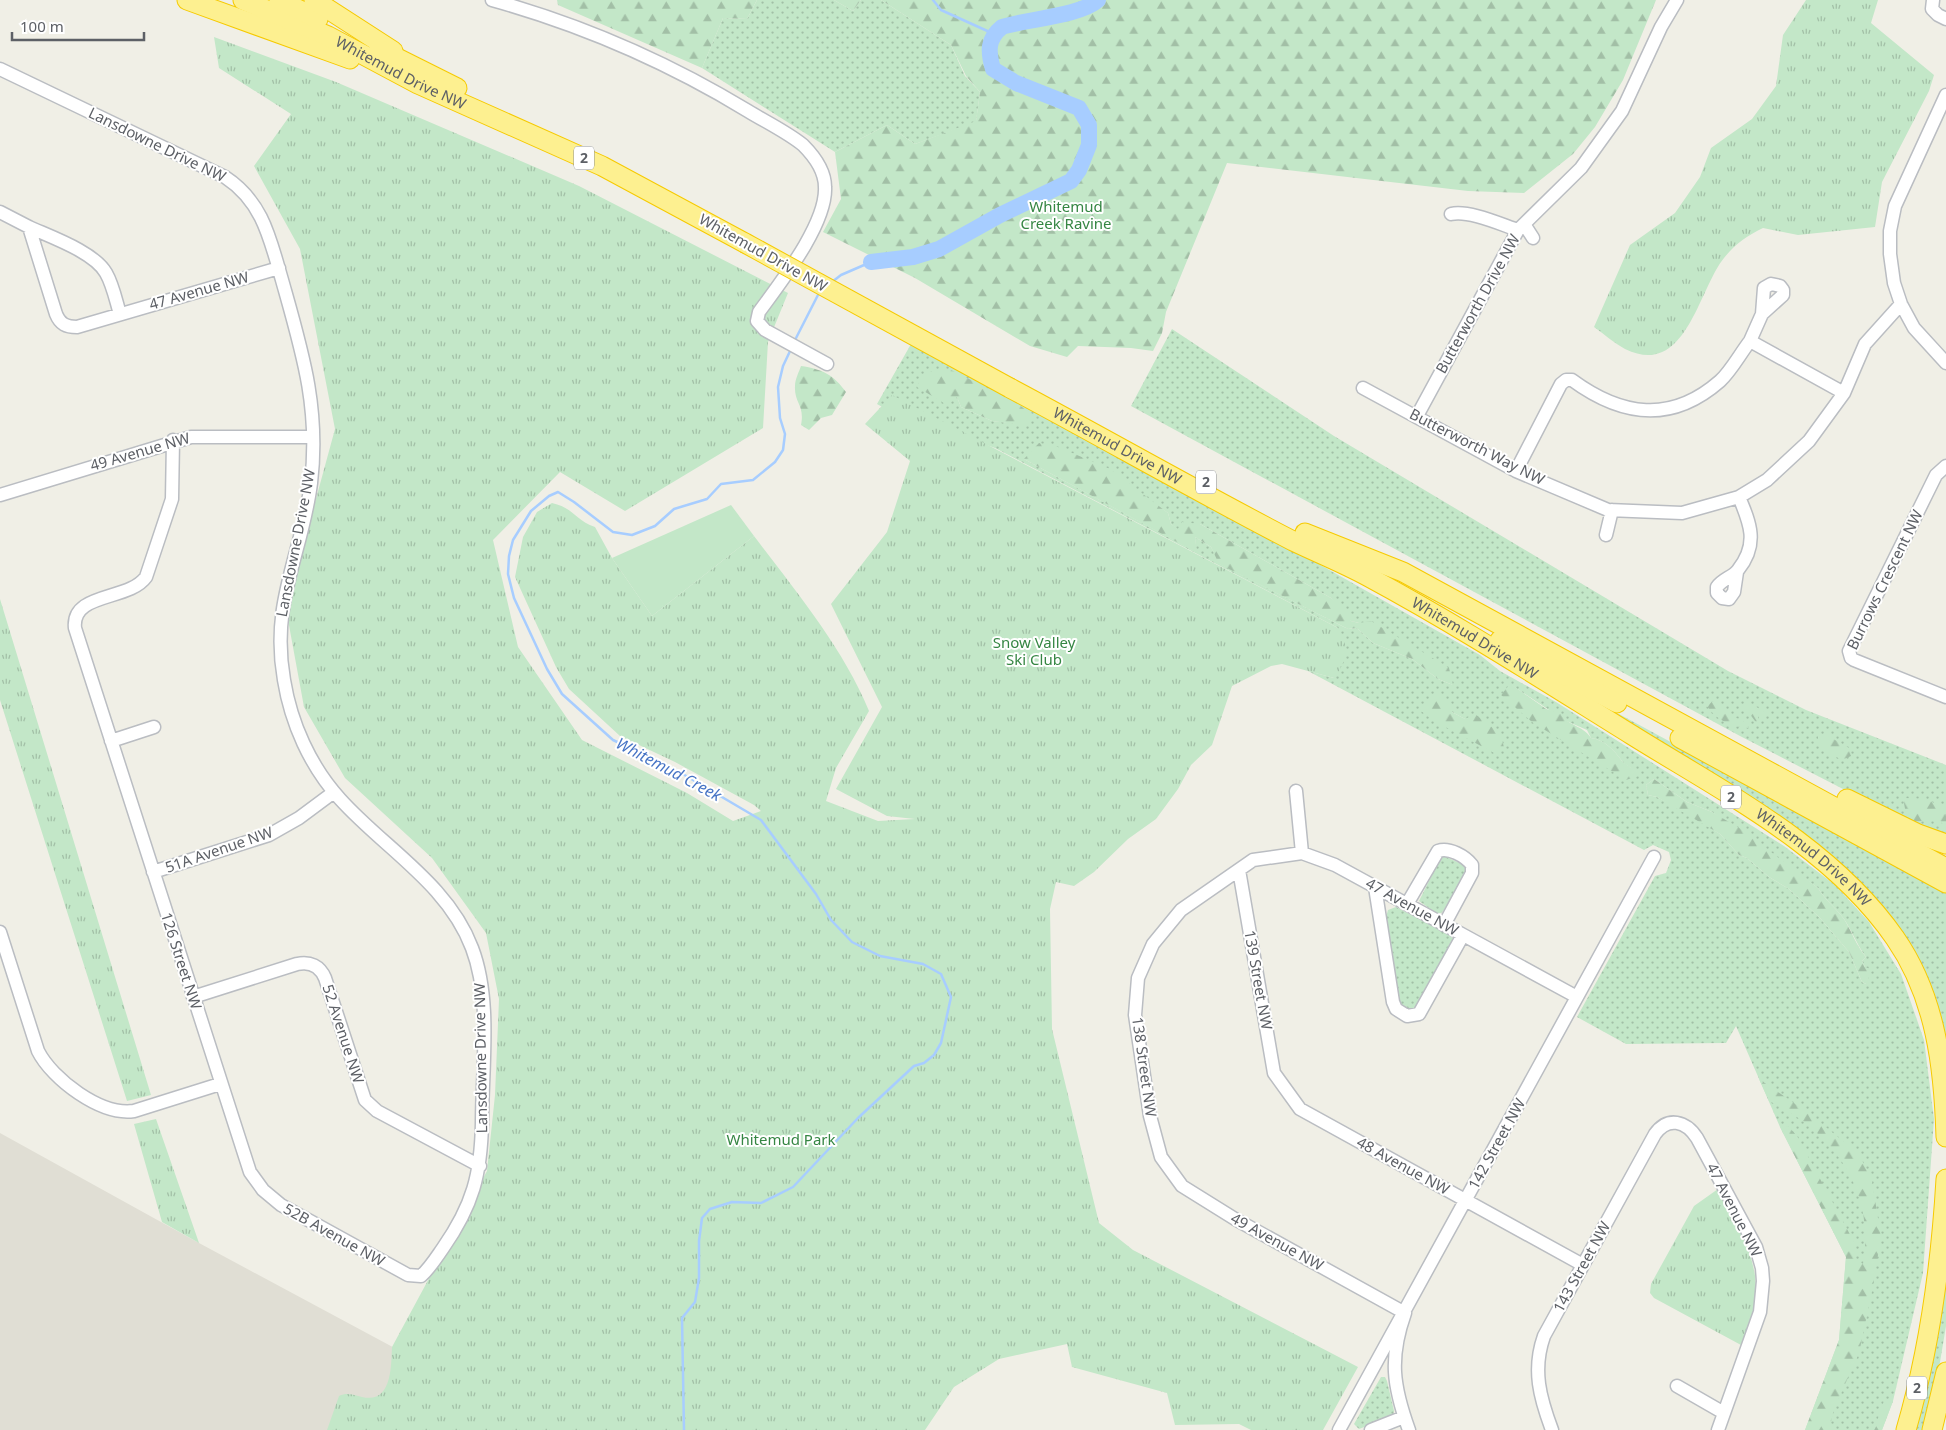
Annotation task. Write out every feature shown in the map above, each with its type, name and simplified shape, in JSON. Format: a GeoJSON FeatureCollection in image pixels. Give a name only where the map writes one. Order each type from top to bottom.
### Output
{"type":"FeatureCollection","features":[{"type":"Feature","properties":{"kind":"highway"},"geometry":{"type":"LineString","coordinates":[[187,0],[425,80]]}},
{"type":"Feature","properties":{"kind":"highway","name":"Whitemud Drive NW"},"geometry":{"type":"LineString","coordinates":[[243,0],[425,80],[602,166],[747,240],[1012,384],[1292,540],[1366,576],[1498,653],[1739,802],[1806,846],[1840,874],[1860,894],[1896,940],[1927,1002],[1933,1020],[1942,1068],[1946,1137]]}},
{"type":"Feature","properties":{"kind":"highway","name":"Whitemud Drive NW"},"geometry":{"type":"LineString","coordinates":[[279,0],[425,80]]}},
{"type":"Feature","properties":{"kind":"highway"},"geometry":{"type":"LineString","coordinates":[[314,0],[425,80]]}},
{"type":"Feature","properties":{"kind":"highway","name":"Whitemud Drive NW"},"geometry":{"type":"LineString","coordinates":[[1012,384],[1282,522],[1403,572],[1946,868]]}},
{"type":"Feature","properties":{"kind":"highway"},"geometry":{"type":"LineString","coordinates":[[1366,576],[1496,638],[1946,883]]}},
{"type":"Feature","properties":{"kind":"highway"},"geometry":{"type":"LineString","coordinates":[[1594,676],[1682,714],[1866,809],[1918,834],[1946,844]]}},
{"type":"Feature","properties":{"kind":"highway","name":"2"},"geometry":{"type":"LineString","coordinates":[[1906,1430],[1927,1346],[1940,1252],[1946,1179]]}},
{"type":"Feature","properties":{"kind":"highway"},"geometry":{"type":"LineString","coordinates":[[1895,1430],[1927,1346]]}},
{"type":"Feature","properties":{"kind":"highway"},"geometry":{"type":"LineString","coordinates":[[1932,1430],[1946,1372]]}},
{"type":"Feature","properties":{"kind":"street"},"geometry":{"type":"LineString","coordinates":[[492,0],[567,25],[664,65],[731,101],[803,145],[817,161],[826,187],[821,213],[812,233],[756,317],[758,324],[765,330],[827,364]]}},
{"type":"Feature","properties":{"kind":"street","name":"Butterworth Drive NW"},"geometry":{"type":"LineString","coordinates":[[1417,416],[1521,227],[1580,168],[1622,112],[1661,27],[1677,0]]}},
{"type":"Feature","properties":{"kind":"street"},"geometry":{"type":"LineString","coordinates":[[1933,0],[1932,9],[1946,19]]}},
{"type":"Feature","properties":{"kind":"street","name":"Lansdowne Drive NW"},"geometry":{"type":"LineString","coordinates":[[0,68],[237,185],[254,203],[263,218],[279,268],[309,383],[313,437],[313,462],[307,507],[282,606],[280,652],[292,715],[307,750],[334,792],[442,898],[460,923],[472,948],[480,976],[483,1010],[480,1166],[474,1191],[460,1224],[421,1276]]}},
{"type":"Feature","properties":{"kind":"street"},"geometry":{"type":"LineString","coordinates":[[1946,95],[1900,194],[1891,223],[1890,254],[1894,283],[1914,328],[1946,363]]}},
{"type":"Feature","properties":{"kind":"street"},"geometry":{"type":"LineString","coordinates":[[0,212],[84,254],[99,264],[108,277],[120,314]]}},
{"type":"Feature","properties":{"kind":"street"},"geometry":{"type":"LineString","coordinates":[[1451,214],[1521,227],[1533,238]]}},
{"type":"Feature","properties":{"kind":"street","name":"47 Avenue NW"},"geometry":{"type":"LineString","coordinates":[[29,226],[56,314],[62,323],[69,327],[77,327],[279,268]]}},
{"type":"Feature","properties":{"kind":"street","name":"Butterworth Way NW"},"geometry":{"type":"LineString","coordinates":[[1363,388],[1516,471],[1612,510],[1682,513],[1739,496],[1768,480],[1809,441],[1844,393],[1865,344],[1902,304]]}},
{"type":"Feature","properties":{"kind":"street"},"geometry":{"type":"LineString","coordinates":[[1516,471],[1561,384],[1566,380],[1572,380],[1594,396],[1624,407],[1650,410],[1675,407],[1699,396],[1721,380],[1750,341],[1762,314]]}},
{"type":"Feature","properties":{"kind":"street"},"geometry":{"type":"LineString","coordinates":[[1750,341],[1844,393]]}},
{"type":"Feature","properties":{"kind":"street","name":"49 Avenue NW"},"geometry":{"type":"LineString","coordinates":[[0,495],[173,440],[203,435],[313,437]]}},
{"type":"Feature","properties":{"kind":"street","name":"126 Street NW"},"geometry":{"type":"LineString","coordinates":[[173,440],[172,499],[146,577],[131,590],[86,605],[79,610],[75,618],[75,628],[244,1159],[254,1180]]}},
{"type":"Feature","properties":{"kind":"street","name":"Burrows Crescent NW"},"geometry":{"type":"LineString","coordinates":[[1946,466],[1936,475],[1849,655],[1854,660],[1946,696]]}},
{"type":"Feature","properties":{"kind":"street"},"geometry":{"type":"LineString","coordinates":[[1737,572],[1750,545],[1752,534],[1739,496]]}},
{"type":"Feature","properties":{"kind":"street"},"geometry":{"type":"LineString","coordinates":[[1606,535],[1612,510]]}},
{"type":"Feature","properties":{"kind":"street"},"geometry":{"type":"LineString","coordinates":[[112,741],[154,727]]}},
{"type":"Feature","properties":{"kind":"street"},"geometry":{"type":"LineString","coordinates":[[1296,791],[1302,853]]}},
{"type":"Feature","properties":{"kind":"street","name":"51A Avenue NW"},"geometry":{"type":"LineString","coordinates":[[153,872],[269,835],[299,818],[334,792]]}},
{"type":"Feature","properties":{"kind":"street"},"geometry":{"type":"LineString","coordinates":[[1407,904],[1438,851],[1447,849],[1468,860],[1472,865],[1472,873],[1444,924]]}},
{"type":"Feature","properties":{"kind":"street","name":"47 Avenue NW"},"geometry":{"type":"LineString","coordinates":[[1239,870],[1253,860],[1302,853],[1335,865],[1577,997]]}},
{"type":"Feature","properties":{"kind":"street","name":"142 Street NW"},"geometry":{"type":"LineString","coordinates":[[1339,1430],[1654,857]]}},
{"type":"Feature","properties":{"kind":"street","name":"139 Street NW"},"geometry":{"type":"LineString","coordinates":[[1239,870],[1274,1073],[1283,1088]]}},
{"type":"Feature","properties":{"kind":"street","name":"138 Street NW"},"geometry":{"type":"LineString","coordinates":[[1161,1158],[1150,1116],[1135,1015],[1138,978],[1153,944],[1180,910],[1239,870]]}},
{"type":"Feature","properties":{"kind":"street"},"geometry":{"type":"LineString","coordinates":[[1375,887],[1393,1005],[1408,1016],[1419,1014],[1463,935]]}},
{"type":"Feature","properties":{"kind":"street"},"geometry":{"type":"LineString","coordinates":[[0,932],[38,1051],[52,1072],[69,1087],[111,1110],[122,1112],[134,1111],[220,1084]]}},
{"type":"Feature","properties":{"kind":"street","name":"52 Avenue NW"},"geometry":{"type":"LineString","coordinates":[[193,997],[297,964],[306,962],[314,965],[325,978],[365,1100],[377,1111],[480,1166]]}},
{"type":"Feature","properties":{"kind":"street","name":"48 Avenue NW"},"geometry":{"type":"LineString","coordinates":[[1283,1088],[1300,1109],[1583,1265]]}},
{"type":"Feature","properties":{"kind":"street","name":"47 Avenue NW"},"geometry":{"type":"LineString","coordinates":[[1674,1122],[1684,1124],[1697,1138],[1756,1247],[1762,1274],[1763,1292],[1760,1312],[1718,1430]]}},
{"type":"Feature","properties":{"kind":"street","name":"143 Street NW"},"geometry":{"type":"LineString","coordinates":[[1552,1430],[1539,1394],[1537,1374],[1538,1355],[1544,1336],[1655,1134],[1662,1126],[1674,1122]]}},
{"type":"Feature","properties":{"kind":"street","name":"49 Avenue NW"},"geometry":{"type":"LineString","coordinates":[[1161,1158],[1182,1186],[1243,1224],[1404,1313]]}},
{"type":"Feature","properties":{"kind":"street","name":"52B Avenue NW"},"geometry":{"type":"LineString","coordinates":[[254,1180],[281,1205],[408,1276],[421,1276]]}},
{"type":"Feature","properties":{"kind":"street"},"geometry":{"type":"LineString","coordinates":[[1404,1313],[1395,1344],[1393,1360],[1396,1385],[1409,1430]]}},
{"type":"Feature","properties":{"kind":"street"},"geometry":{"type":"LineString","coordinates":[[1677,1386],[1724,1413]]}},
{"type":"Feature","properties":{"kind":"street"},"geometry":{"type":"LineString","coordinates":[[1371,1430],[1404,1417]]}},
{"type":"Feature","properties":{"kind":"shaded area"},"geometry":{"type":"Polygon","coordinates":[[[0,1133],[199,1243],[547,1430],[0,1430],[0,1133]]]}},
{"type":"Feature","properties":{"kind":"green space"},"geometry":{"type":"Polygon","coordinates":[[[557,0],[757,0],[747,19],[723,18],[702,68],[558,5],[557,0]]]}},
{"type":"Feature","properties":{"kind":"green space"},"geometry":{"type":"Polygon","coordinates":[[[757,0],[834,0],[853,11],[861,0],[881,0],[951,45],[965,76],[980,92],[976,122],[915,144],[887,125],[835,152],[702,68],[723,18],[747,19],[757,0]]]}},
{"type":"Feature","properties":{"kind":"green space"},"geometry":{"type":"Polygon","coordinates":[[[834,0],[861,0],[853,11],[834,0]]]}},
{"type":"Feature","properties":{"kind":"green space","name":"Whitemud Creek Ravine"},"geometry":{"type":"Polygon","coordinates":[[[881,0],[1656,0],[1623,80],[1595,127],[1573,154],[1524,193],[1468,191],[1227,163],[1166,312],[1162,333],[1153,351],[1131,348],[1078,346],[1067,357],[1030,346],[915,278],[823,232],[841,199],[835,152],[887,125],[915,144],[976,121],[980,92],[966,76],[951,45],[881,0]]]}},
{"type":"Feature","properties":{"kind":"green space"},"geometry":{"type":"Polygon","coordinates":[[[1806,0],[1878,0],[1871,23],[1934,75],[1929,91],[1882,182],[1875,227],[1798,235],[1763,228],[1742,241],[1724,258],[1715,272],[1688,327],[1676,342],[1663,352],[1646,355],[1625,349],[1594,327],[1630,245],[1675,213],[1700,177],[1711,148],[1752,119],[1776,86],[1783,35],[1806,0]]]}},
{"type":"Feature","properties":{"kind":"green space","name":"Whitemud Park"},"geometry":{"type":"Polygon","coordinates":[[[214,37],[336,82],[579,186],[788,293],[768,342],[763,428],[625,511],[560,472],[493,540],[518,647],[582,740],[687,793],[733,821],[761,811],[754,805],[675,762],[620,736],[569,689],[556,667],[515,577],[523,537],[537,512],[552,503],[565,508],[595,527],[612,558],[652,616],[754,536],[832,642],[846,664],[869,711],[836,768],[826,801],[878,821],[915,819],[887,816],[836,789],[882,707],[831,604],[887,532],[910,461],[865,424],[892,395],[1338,628],[1344,641],[1345,654],[1342,666],[1334,678],[1282,664],[1271,666],[1232,686],[1212,745],[1191,765],[1178,789],[1156,819],[1128,839],[1094,872],[1074,886],[1056,882],[1050,909],[1052,1029],[1099,1223],[1133,1250],[1358,1367],[1323,1430],[1251,1430],[1239,1424],[1175,1425],[1167,1393],[1072,1367],[1067,1344],[999,1359],[954,1387],[925,1430],[327,1430],[339,1396],[348,1394],[372,1398],[384,1390],[390,1373],[392,1347],[487,1171],[495,1095],[499,999],[486,933],[432,858],[345,778],[304,707],[286,609],[335,429],[300,249],[254,166],[291,114],[219,68],[214,37]]]}},
{"type":"Feature","properties":{"kind":"green space"},"geometry":{"type":"Polygon","coordinates":[[[1172,329],[1334,436],[1728,671],[1806,710],[1946,765],[1946,836],[1878,807],[1740,736],[1131,406],[1172,329]]]}},
{"type":"Feature","properties":{"kind":"green space"},"geometry":{"type":"Polygon","coordinates":[[[911,344],[1133,459],[1480,655],[1500,671],[1556,702],[1784,846],[1835,885],[1869,922],[1901,974],[1924,1040],[1934,1119],[1923,1273],[1893,1401],[1882,1430],[1805,1430],[1839,1340],[1846,1257],[1780,1127],[1736,1026],[1726,1043],[1626,1044],[1577,1017],[1655,876],[1666,873],[1671,860],[1669,852],[1653,845],[1644,850],[1308,671],[1334,678],[1338,628],[995,448],[891,412],[877,404],[911,344]],[[957,397],[961,407],[992,421],[1029,425],[957,397]],[[1024,459],[1196,552],[1195,537],[1211,547],[1220,564],[1348,629],[1357,628],[1373,643],[1412,659],[1438,679],[1453,685],[1359,623],[1351,621],[1331,598],[1200,524],[1178,530],[1171,524],[1168,513],[1140,494],[1024,459]],[[1510,684],[1625,764],[1609,746],[1591,738],[1587,730],[1564,720],[1510,684]],[[1452,704],[1422,711],[1465,719],[1452,712],[1452,704]],[[1654,779],[1646,785],[1648,795],[1657,797],[1684,811],[1720,834],[1739,855],[1747,858],[1769,877],[1789,889],[1820,918],[1849,952],[1862,982],[1866,984],[1865,967],[1862,961],[1866,957],[1844,919],[1818,888],[1712,812],[1687,802],[1654,779]]]}},
{"type":"Feature","properties":{"kind":"green space"},"geometry":{"type":"Polygon","coordinates":[[[801,366],[827,374],[837,381],[846,392],[832,415],[821,418],[809,430],[801,425],[802,413],[795,392],[801,366]]]}},
{"type":"Feature","properties":{"kind":"green space"},"geometry":{"type":"Polygon","coordinates":[[[935,369],[951,370],[1017,403],[1032,415],[1029,426],[992,421],[961,407],[957,397],[947,405],[917,387],[920,378],[935,369]]]}},
{"type":"Feature","properties":{"kind":"green space"},"geometry":{"type":"Polygon","coordinates":[[[1039,443],[1058,447],[1110,469],[1168,513],[1171,524],[1178,529],[1182,522],[1200,524],[1331,598],[1348,612],[1351,621],[1359,623],[1371,621],[1449,668],[1453,685],[1438,679],[1412,659],[1373,643],[1357,628],[1348,629],[1219,564],[1211,547],[1195,537],[1197,553],[1024,459],[1039,443]]]}},
{"type":"Feature","properties":{"kind":"green space"},"geometry":{"type":"Polygon","coordinates":[[[731,505],[754,536],[652,616],[612,558],[731,505]]]}},
{"type":"Feature","properties":{"kind":"green space"},"geometry":{"type":"Polygon","coordinates":[[[0,599],[151,1095],[127,1101],[0,700],[0,599]]]}},
{"type":"Feature","properties":{"kind":"green space"},"geometry":{"type":"Polygon","coordinates":[[[1510,684],[1546,709],[1560,713],[1567,721],[1584,730],[1591,738],[1605,743],[1624,763],[1638,773],[1638,776],[1626,780],[1532,722],[1501,695],[1510,684]]]}},
{"type":"Feature","properties":{"kind":"green space"},"geometry":{"type":"Polygon","coordinates":[[[1437,692],[1452,704],[1452,712],[1465,719],[1475,714],[1501,734],[1504,748],[1496,754],[1436,722],[1421,711],[1437,692]]]}},
{"type":"Feature","properties":{"kind":"green space"},"geometry":{"type":"Polygon","coordinates":[[[1713,701],[1732,716],[1742,720],[1749,728],[1731,725],[1715,716],[1707,706],[1713,701]]]}},
{"type":"Feature","properties":{"kind":"green space"},"geometry":{"type":"Polygon","coordinates":[[[1746,701],[1765,712],[1765,715],[1758,715],[1758,725],[1743,705],[1746,701]]]}},
{"type":"Feature","properties":{"kind":"green space"},"geometry":{"type":"Polygon","coordinates":[[[1619,714],[1946,891],[1946,1056],[1894,923],[1617,716],[1619,714]]]}},
{"type":"Feature","properties":{"kind":"green space"},"geometry":{"type":"Polygon","coordinates":[[[1825,734],[1849,748],[1851,756],[1842,760],[1827,752],[1818,743],[1818,735],[1825,734]]]}},
{"type":"Feature","properties":{"kind":"green space"},"geometry":{"type":"Polygon","coordinates":[[[1654,779],[1687,802],[1712,812],[1741,829],[1818,888],[1844,919],[1859,948],[1866,957],[1862,961],[1865,967],[1872,970],[1866,984],[1862,982],[1849,952],[1820,918],[1789,889],[1769,877],[1747,858],[1739,855],[1720,834],[1657,797],[1648,795],[1646,785],[1654,779]]]}},
{"type":"Feature","properties":{"kind":"green space"},"geometry":{"type":"Polygon","coordinates":[[[1903,798],[1927,799],[1946,810],[1946,828],[1939,820],[1910,822],[1907,819],[1903,798]]]}},
{"type":"Feature","properties":{"kind":"green space"},"geometry":{"type":"Polygon","coordinates":[[[1444,856],[1464,865],[1466,868],[1465,874],[1444,910],[1441,913],[1436,913],[1419,901],[1440,859],[1444,856]]]}},
{"type":"Feature","properties":{"kind":"green space"},"geometry":{"type":"Polygon","coordinates":[[[1396,907],[1450,935],[1453,939],[1452,944],[1416,1007],[1408,1010],[1400,1004],[1386,917],[1388,910],[1396,907]]]}},
{"type":"Feature","properties":{"kind":"green space"},"geometry":{"type":"Polygon","coordinates":[[[1759,1079],[1807,1112],[1859,1154],[1872,1181],[1881,1237],[1872,1291],[1859,1353],[1834,1409],[1829,1430],[1805,1430],[1839,1340],[1846,1257],[1780,1127],[1788,1126],[1797,1136],[1854,1242],[1855,1260],[1863,1264],[1865,1237],[1863,1212],[1856,1188],[1845,1166],[1813,1129],[1769,1101],[1759,1079]]]}},
{"type":"Feature","properties":{"kind":"green space"},"geometry":{"type":"Polygon","coordinates":[[[156,1119],[199,1243],[162,1222],[134,1124],[156,1119]]]}},
{"type":"Feature","properties":{"kind":"green space"},"geometry":{"type":"Polygon","coordinates":[[[1718,1189],[1748,1248],[1755,1279],[1756,1295],[1753,1312],[1741,1345],[1654,1298],[1650,1293],[1651,1284],[1694,1206],[1718,1189]]]}},
{"type":"Feature","properties":{"kind":"green space"},"geometry":{"type":"Polygon","coordinates":[[[1946,1269],[1946,1326],[1935,1392],[1926,1430],[1913,1430],[1946,1269]]]}},
{"type":"Feature","properties":{"kind":"green space"},"geometry":{"type":"Polygon","coordinates":[[[1381,1377],[1385,1377],[1387,1381],[1394,1411],[1393,1416],[1359,1429],[1354,1424],[1381,1377]]]}},
{"type":"Feature","properties":{"kind":"green space"},"geometry":{"type":"Polygon","coordinates":[[[1884,1401],[1893,1401],[1882,1430],[1874,1430],[1884,1401]]]}},
{"type":"Feature","properties":{"kind":"waterway"},"geometry":{"type":"LineString","coordinates":[[933,0],[941,10],[994,34]]}},
{"type":"Feature","properties":{"kind":"waterway","name":"Whitemud Creek"},"geometry":{"type":"LineString","coordinates":[[871,262],[913,257],[939,249],[1000,215],[1071,181],[1079,170],[1089,145],[1089,125],[1079,108],[1016,83],[993,69],[990,46],[994,36],[1002,27],[1079,10],[1098,0]]}},
{"type":"Feature","properties":{"kind":"waterway","name":"Whitemud Creek"},"geometry":{"type":"LineString","coordinates":[[832,282],[841,275],[871,262]]}},
{"type":"Feature","properties":{"kind":"waterway","name":"Whitemud Creek"},"geometry":{"type":"LineString","coordinates":[[794,342],[820,291]]}},
{"type":"Feature","properties":{"kind":"waterway","name":"Whitemud Creek"},"geometry":{"type":"LineString","coordinates":[[684,1430],[682,1318],[695,1302],[699,1278],[699,1241],[702,1218],[710,1209],[732,1202],[761,1203],[793,1187],[858,1118],[914,1066],[924,1063],[934,1055],[941,1043],[951,997],[941,974],[923,964],[880,956],[852,942],[831,920],[816,894],[761,820],[676,770],[613,740],[562,694],[547,669],[514,598],[508,574],[509,556],[513,540],[531,511],[549,496],[558,492],[613,532],[632,535],[655,526],[674,509],[707,499],[721,484],[753,480],[775,462],[783,450],[785,434],[780,418],[778,387],[783,366],[791,349]]}},
{"type":"Feature","properties":{"kind":"park label","name":"Snow Valley Ski Club"},"geometry":{"type":"Point","coordinates":[1034,652]}}]}
